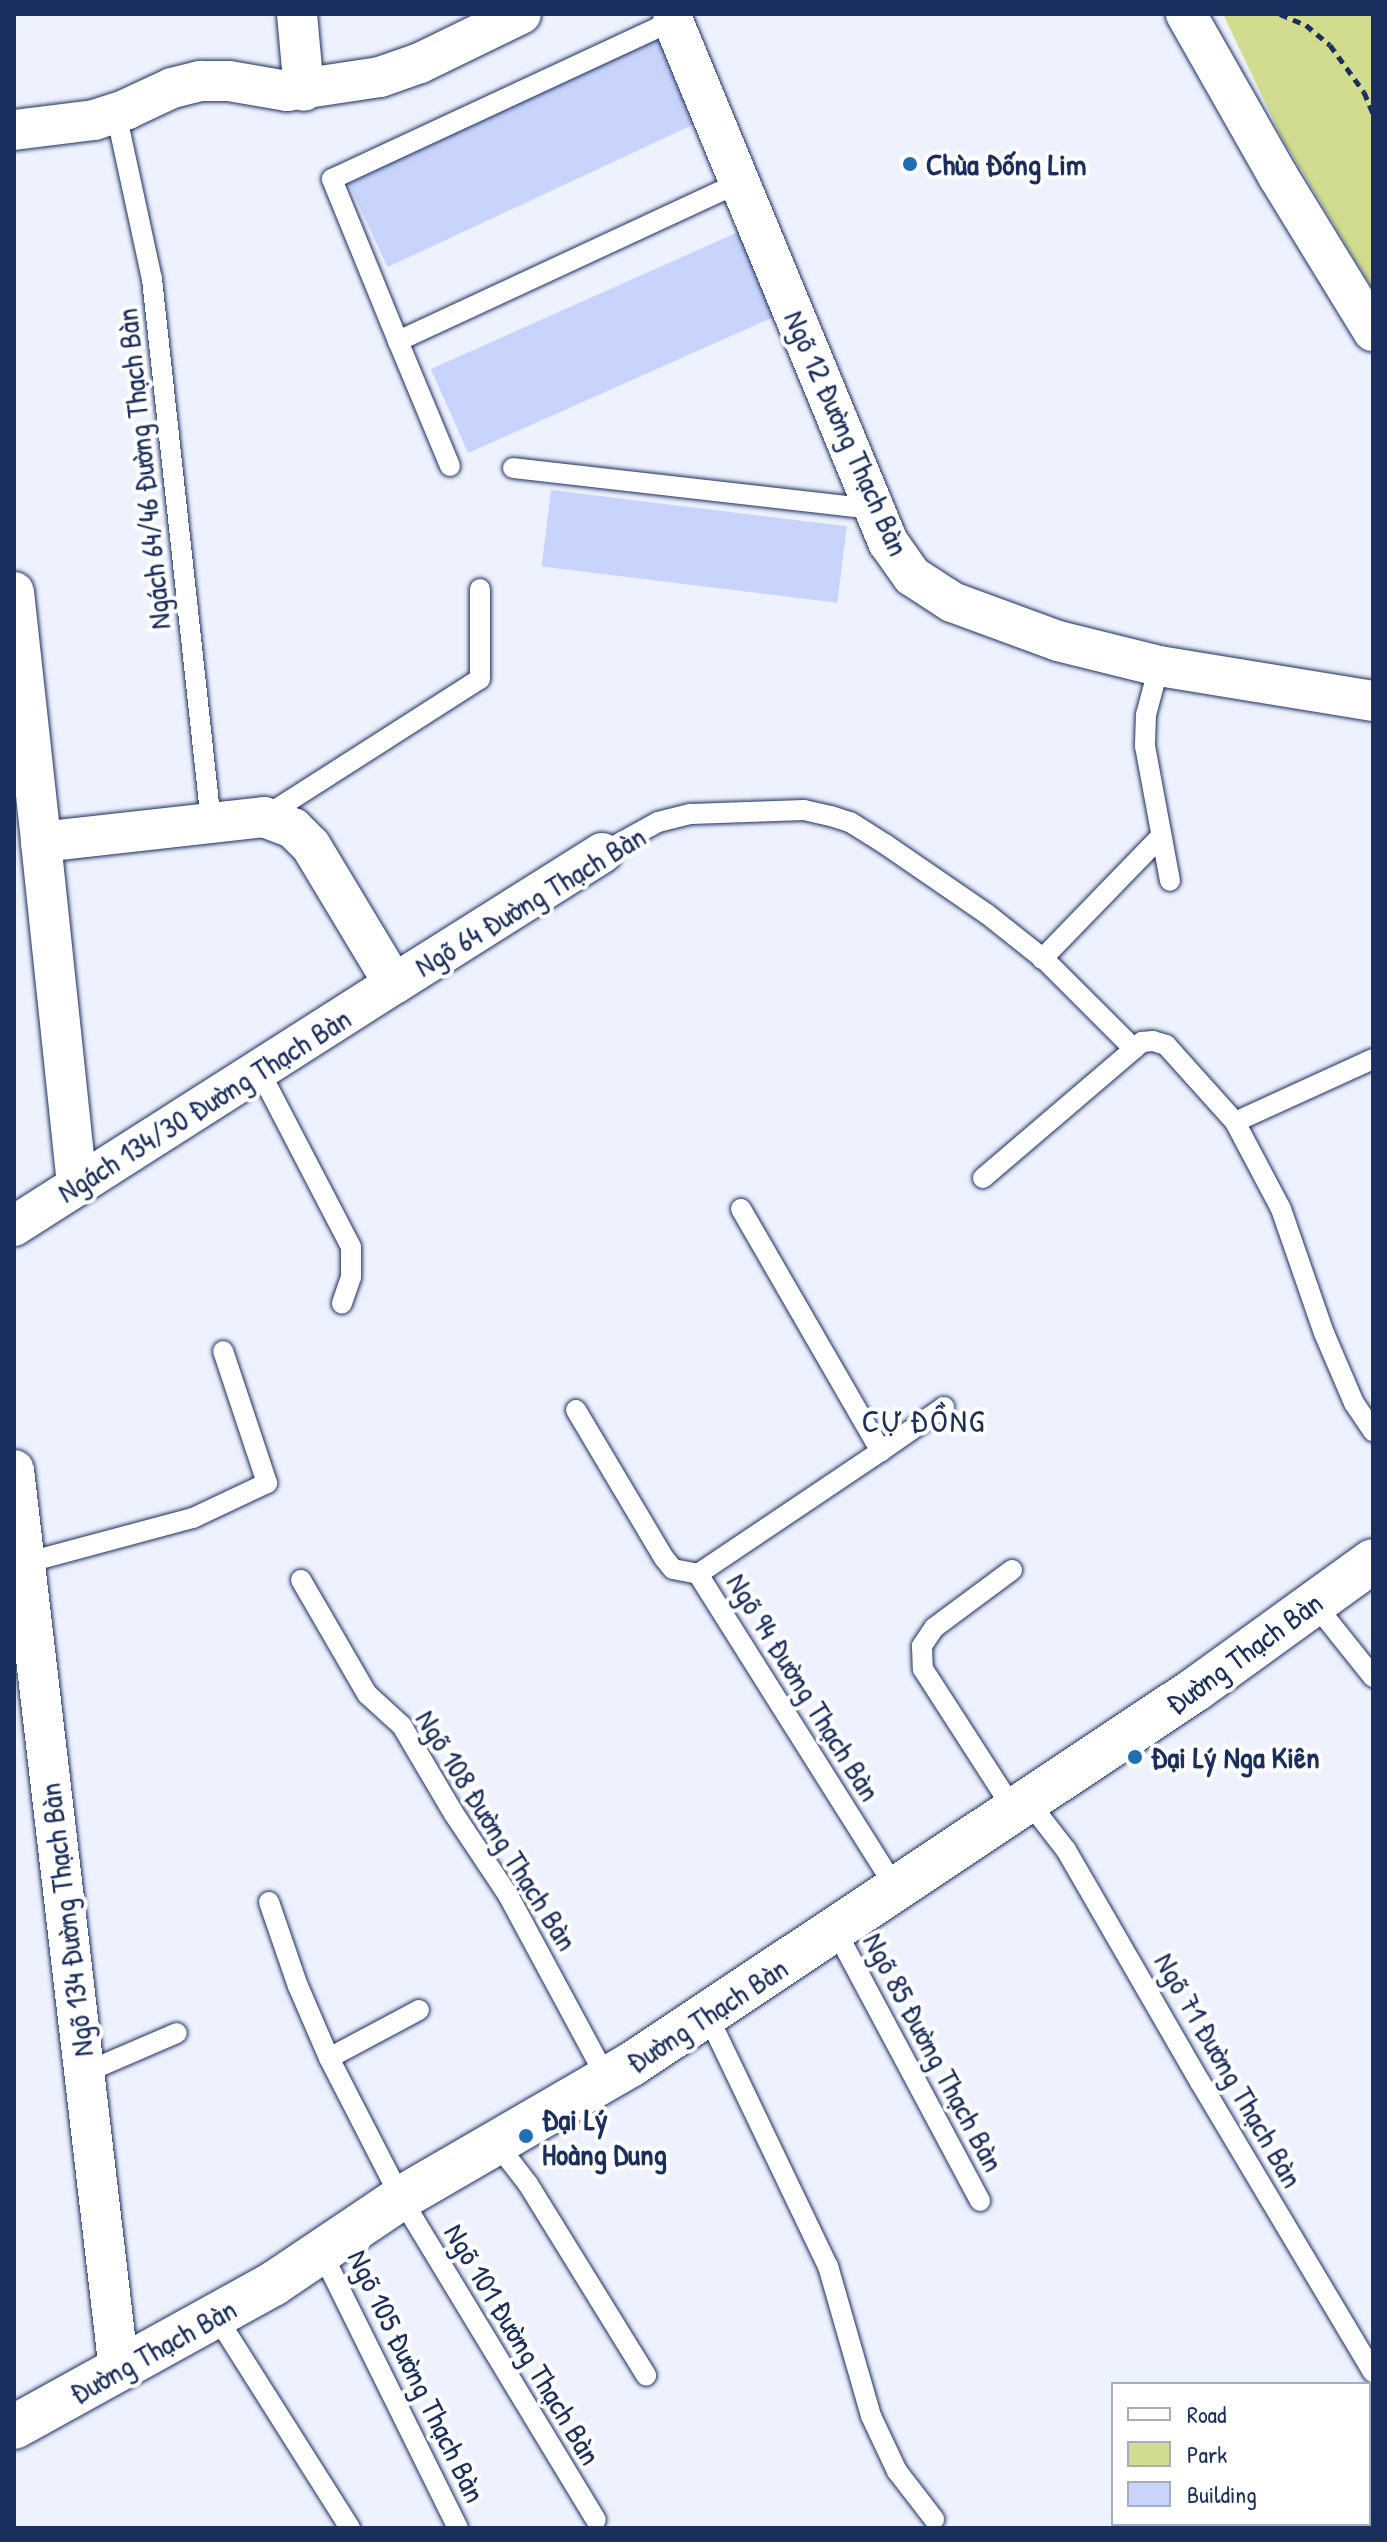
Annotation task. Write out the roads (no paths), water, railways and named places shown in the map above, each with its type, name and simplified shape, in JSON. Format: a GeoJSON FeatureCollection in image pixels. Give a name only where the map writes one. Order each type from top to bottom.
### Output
{"type":"FeatureCollection","features":[{"type":"Feature","properties":{"kind":"main road","name":"Đường Thạch Bàn"},"geometry":{"type":"LineString","coordinates":[[14,2427],[216,2316],[401,2198],[607,2079],[836,1931],[1196,1689],[1373,1561]]}},
{"type":"Feature","properties":{"kind":"street"},"geometry":{"type":"LineString","coordinates":[[297,14],[304,91]]}},
{"type":"Feature","properties":{"kind":"street"},"geometry":{"type":"LineString","coordinates":[[14,130],[94,120],[172,88],[201,81],[304,91],[380,77],[420,63],[521,14]]}},
{"type":"Feature","properties":{"kind":"street"},"geometry":{"type":"LineString","coordinates":[[1186,14],[1278,176],[1373,331]]}},
{"type":"Feature","properties":{"kind":"street","name":"Ngõ 12 Đường Thạch Bàn"},"geometry":{"type":"LineString","coordinates":[[673,21],[888,542],[912,576],[952,602],[1058,641],[1159,666],[1373,701]]}},
{"type":"Feature","properties":{"kind":"street"},"geometry":{"type":"LineString","coordinates":[[14,592],[77,1185]]}},
{"type":"Feature","properties":{"kind":"street"},"geometry":{"type":"LineString","coordinates":[[41,842],[264,817]]}},
{"type":"Feature","properties":{"kind":"street","name":"Ngõ 64 Đường Thạch Bàn"},"geometry":{"type":"LineString","coordinates":[[264,817],[293,828],[311,846],[394,984],[602,853]]}},
{"type":"Feature","properties":{"kind":"street","name":"Ngách 134/30 Đường Thạch Bàn"},"geometry":{"type":"LineString","coordinates":[[14,1226],[394,984]]}},
{"type":"Feature","properties":{"kind":"street","name":"Ngõ 134 Đường Thạch Bàn"},"geometry":{"type":"LineString","coordinates":[[14,1470],[119,2370]]}},
{"type":"Feature","properties":{"kind":"lane"},"geometry":{"type":"LineString","coordinates":[[450,466],[332,179],[673,21]]}},
{"type":"Feature","properties":{"kind":"lane","name":"Ngách 64/46 Đường Thạch Bàn"},"geometry":{"type":"LineString","coordinates":[[116,113],[152,279],[211,822]]}},
{"type":"Feature","properties":{"kind":"lane"},"geometry":{"type":"LineString","coordinates":[[398,341],[741,182]]}},
{"type":"Feature","properties":{"kind":"lane"},"geometry":{"type":"LineString","coordinates":[[513,468],[874,509]]}},
{"type":"Feature","properties":{"kind":"lane"},"geometry":{"type":"LineString","coordinates":[[264,817],[480,679],[480,589]]}},
{"type":"Feature","properties":{"kind":"lane"},"geometry":{"type":"LineString","coordinates":[[1159,666],[1144,731],[1170,881]]}},
{"type":"Feature","properties":{"kind":"lane","name":"Ngõ 64 Đường Thạch Bàn"},"geometry":{"type":"LineString","coordinates":[[602,853],[658,822],[691,814],[804,810],[850,822],[987,914],[1042,959],[1134,1049]]}},
{"type":"Feature","properties":{"kind":"lane"},"geometry":{"type":"LineString","coordinates":[[1042,959],[1161,836]]}},
{"type":"Feature","properties":{"kind":"lane"},"geometry":{"type":"LineString","coordinates":[[983,1178],[1142,1042],[1166,1045],[1235,1122],[1281,1209],[1324,1333],[1354,1403],[1373,1431]]}},
{"type":"Feature","properties":{"kind":"lane"},"geometry":{"type":"LineString","coordinates":[[1235,1122],[1373,1059]]}},
{"type":"Feature","properties":{"kind":"lane"},"geometry":{"type":"LineString","coordinates":[[259,1070],[351,1247],[351,1277],[342,1303]]}},
{"type":"Feature","properties":{"kind":"lane"},"geometry":{"type":"LineString","coordinates":[[741,1209],[881,1451]]}},
{"type":"Feature","properties":{"kind":"lane"},"geometry":{"type":"LineString","coordinates":[[25,1563],[193,1518],[267,1483],[223,1351]]}},
{"type":"Feature","properties":{"kind":"lane","name":"Ngõ 94 Đường Thạch Bàn"},"geometry":{"type":"LineString","coordinates":[[896,1889],[698,1574],[944,1407]]}},
{"type":"Feature","properties":{"kind":"lane"},"geometry":{"type":"LineString","coordinates":[[576,1410],[664,1558],[673,1569],[698,1574]]}},
{"type":"Feature","properties":{"kind":"lane","name":"Ngõ 71 Đường Thạch Bàn"},"geometry":{"type":"LineString","coordinates":[[1012,1570],[934,1628],[922,1646],[923,1669],[1021,1806],[1066,1850],[1373,2372]]}},
{"type":"Feature","properties":{"kind":"lane","name":"Ngõ 108 Đường Thạch Bàn"},"geometry":{"type":"LineString","coordinates":[[301,1580],[367,1694],[402,1726],[454,1814],[508,1895],[607,2079]]}},
{"type":"Feature","properties":{"kind":"lane"},"geometry":{"type":"LineString","coordinates":[[1314,1603],[1373,1677]]}},
{"type":"Feature","properties":{"kind":"lane","name":"Ngõ 101 Đường Thạch Bàn"},"geometry":{"type":"LineString","coordinates":[[269,1902],[298,1986],[329,2058],[401,2198],[596,2520]]}},
{"type":"Feature","properties":{"kind":"lane","name":"Ngõ 85 Đường Thạch Bàn"},"geometry":{"type":"LineString","coordinates":[[836,1931],[980,2201]]}},
{"type":"Feature","properties":{"kind":"lane"},"geometry":{"type":"LineString","coordinates":[[329,2058],[419,2010]]}},
{"type":"Feature","properties":{"kind":"lane"},"geometry":{"type":"LineString","coordinates":[[707,2014],[828,2266],[871,2416],[897,2471],[934,2519]]}},
{"type":"Feature","properties":{"kind":"lane"},"geometry":{"type":"LineString","coordinates":[[84,2073],[177,2033]]}},
{"type":"Feature","properties":{"kind":"lane"},"geometry":{"type":"LineString","coordinates":[[497,2144],[528,2184],[646,2375]]}},
{"type":"Feature","properties":{"kind":"lane","name":"Ngõ 105 Đường Thạch Bàn"},"geometry":{"type":"LineString","coordinates":[[321,2251],[458,2528]]}},
{"type":"Feature","properties":{"kind":"lane"},"geometry":{"type":"LineString","coordinates":[[216,2316],[350,2528]]}},
{"type":"Feature","properties":{"kind":"place","name":"Chùa Đống Lim"},"geometry":{"type":"Point","coordinates":[910,164]}},
{"type":"Feature","properties":{"kind":"place","name":"Đại Lý Nga Kiên"},"geometry":{"type":"Point","coordinates":[1135,1757]}},
{"type":"Feature","properties":{"kind":"place","name":"Đại Lý Hoàng Dung"},"geometry":{"type":"Point","coordinates":[526,2136]}},
{"type":"Feature","properties":{"kind":"district","name":"CỰ ĐỒNG"},"geometry":{"type":"Point","coordinates":[924,1421]}}]}
